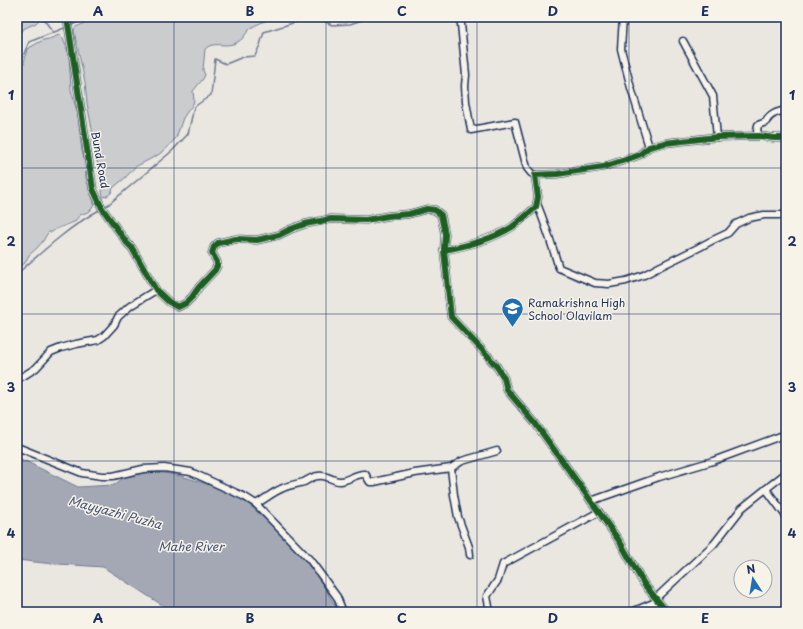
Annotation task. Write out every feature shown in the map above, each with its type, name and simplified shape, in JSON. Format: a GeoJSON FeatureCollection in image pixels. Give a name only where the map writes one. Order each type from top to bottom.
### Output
{"type":"FeatureCollection","features":[{"type":"Feature","properties":{"kind":"street","name":"Bund Road"},"geometry":{"type":"LineString","coordinates":[[67,17],[93,189],[102,208],[132,248],[156,290]]}},
{"type":"Feature","properties":{"kind":"street"},"geometry":{"type":"LineString","coordinates":[[444,250],[483,241],[512,227],[536,207],[538,197],[535,176],[527,168],[515,122],[471,130],[466,102],[466,75],[459,17]]}},
{"type":"Feature","properties":{"kind":"street"},"geometry":{"type":"LineString","coordinates":[[623,17],[621,50],[649,147]]}},
{"type":"Feature","properties":{"kind":"street"},"geometry":{"type":"LineString","coordinates":[[683,41],[713,96],[717,137]]}},
{"type":"Feature","properties":{"kind":"street"},"geometry":{"type":"LineString","coordinates":[[759,136],[756,130],[758,125],[766,122],[767,118],[771,115],[786,110]]}},
{"type":"Feature","properties":{"kind":"street"},"geometry":{"type":"LineString","coordinates":[[535,176],[603,167],[639,155],[649,147],[665,143],[717,137],[759,136],[786,138]]}},
{"type":"Feature","properties":{"kind":"street"},"geometry":{"type":"LineString","coordinates":[[537,204],[559,268],[595,283],[609,284],[626,281],[644,275],[728,233],[736,224],[748,218],[764,215],[786,215]]}},
{"type":"Feature","properties":{"kind":"street"},"geometry":{"type":"LineString","coordinates":[[17,379],[25,376],[36,368],[51,352],[76,344],[98,340],[104,336],[114,325],[118,317],[130,306],[156,290],[174,305],[183,305],[192,297],[218,266],[212,253],[214,247],[218,243],[236,239],[257,240],[279,235],[305,224],[331,219],[366,220],[409,214],[427,209],[435,210],[441,215],[445,234],[444,250],[451,317],[497,367],[504,378],[507,390],[535,423],[620,542],[644,584],[667,612]]}},
{"type":"Feature","properties":{"kind":"street"},"geometry":{"type":"LineString","coordinates":[[591,501],[659,477],[713,461],[786,434]]}},
{"type":"Feature","properties":{"kind":"street"},"geometry":{"type":"LineString","coordinates":[[17,447],[82,473],[102,476],[113,476],[143,469],[164,468],[191,472],[246,497],[256,504],[310,560],[337,597],[343,612]]}},
{"type":"Feature","properties":{"kind":"street"},"geometry":{"type":"LineString","coordinates":[[256,504],[282,488],[318,476],[330,478],[338,482],[364,474],[370,482],[374,482],[422,472],[451,468],[462,461],[497,451]]}},
{"type":"Feature","properties":{"kind":"street"},"geometry":{"type":"LineString","coordinates":[[451,468],[458,517],[469,547],[470,555]]}},
{"type":"Feature","properties":{"kind":"street"},"geometry":{"type":"LineString","coordinates":[[632,612],[657,599],[714,544],[742,508],[786,473]]}},
{"type":"Feature","properties":{"kind":"street"},"geometry":{"type":"LineString","coordinates":[[766,489],[786,516]]}},
{"type":"Feature","properties":{"kind":"street"},"geometry":{"type":"LineString","coordinates":[[490,612],[487,596],[498,580],[503,564],[599,512]]}},
{"type":"Feature","properties":{"kind":"shaded area"},"geometry":{"type":"Polygon","coordinates":[[[17,17],[40,17],[40,19],[17,34],[17,17]]]}},
{"type":"Feature","properties":{"kind":"shaded area"},"geometry":{"type":"Polygon","coordinates":[[[97,17],[275,17],[251,28],[240,41],[236,43],[229,45],[211,45],[205,49],[203,70],[205,75],[193,91],[194,101],[183,118],[176,138],[158,155],[135,167],[113,188],[111,193],[103,197],[93,144],[85,82],[74,31],[76,27],[97,17]]]}},
{"type":"Feature","properties":{"kind":"shaded area"},"geometry":{"type":"Polygon","coordinates":[[[59,35],[63,39],[69,54],[71,90],[78,115],[86,178],[94,202],[90,211],[80,215],[74,222],[49,232],[37,248],[29,255],[25,263],[17,269],[17,86],[26,53],[29,48],[43,40],[59,35]]]}},
{"type":"Feature","properties":{"kind":"water","name":"Mahe River"},"geometry":{"type":"Polygon","coordinates":[[[17,457],[78,487],[114,485],[127,475],[146,470],[181,476],[214,486],[243,499],[308,560],[339,612],[173,612],[103,567],[17,560],[17,457]]]}},
{"type":"Feature","properties":{"kind":"waterway"},"geometry":{"type":"LineString","coordinates":[[42,17],[53,32]]}},
{"type":"Feature","properties":{"kind":"waterway"},"geometry":{"type":"LineString","coordinates":[[70,26],[88,17]]}},
{"type":"Feature","properties":{"kind":"waterway"},"geometry":{"type":"LineString","coordinates":[[104,207],[172,151],[188,134],[194,107],[211,95],[215,59],[226,64],[243,57],[255,56],[264,32],[312,17]]}},
{"type":"Feature","properties":{"kind":"waterway"},"geometry":{"type":"LineString","coordinates":[[316,17],[332,25],[350,24],[371,17]]}},
{"type":"Feature","properties":{"kind":"waterway"},"geometry":{"type":"LineString","coordinates":[[17,70],[29,42],[67,27]]}},
{"type":"Feature","properties":{"kind":"waterway"},"geometry":{"type":"LineString","coordinates":[[17,274],[47,247],[101,209]]}},
{"type":"Feature","properties":{"kind":"cycle path"},"geometry":{"type":"LineString","coordinates":[[67,17],[93,189],[102,208],[132,248],[156,290],[169,302],[178,307],[186,303],[215,270],[217,262],[212,253],[214,247],[218,243],[236,239],[257,240],[279,235],[305,224],[331,219],[366,220],[409,214],[427,209],[435,210],[441,215],[445,234],[444,250],[487,239],[504,232],[521,220],[536,207],[538,197],[535,175],[557,174],[603,167],[639,155],[649,147],[665,143],[717,137],[759,136],[786,138]]}},
{"type":"Feature","properties":{"kind":"cycle path"},"geometry":{"type":"LineString","coordinates":[[444,250],[451,317],[497,367],[504,378],[507,390],[535,423],[620,542],[644,584],[667,612]]}},
{"type":"Feature","properties":{"kind":"place","name":"Ramakrishna High School Olavilam"},"geometry":{"type":"Point","coordinates":[512,328]}},
{"type":"Feature","properties":{"kind":"water label","name":"Mayyazhi Puzha"},"geometry":{"type":"Point","coordinates":[115,513]}}]}
